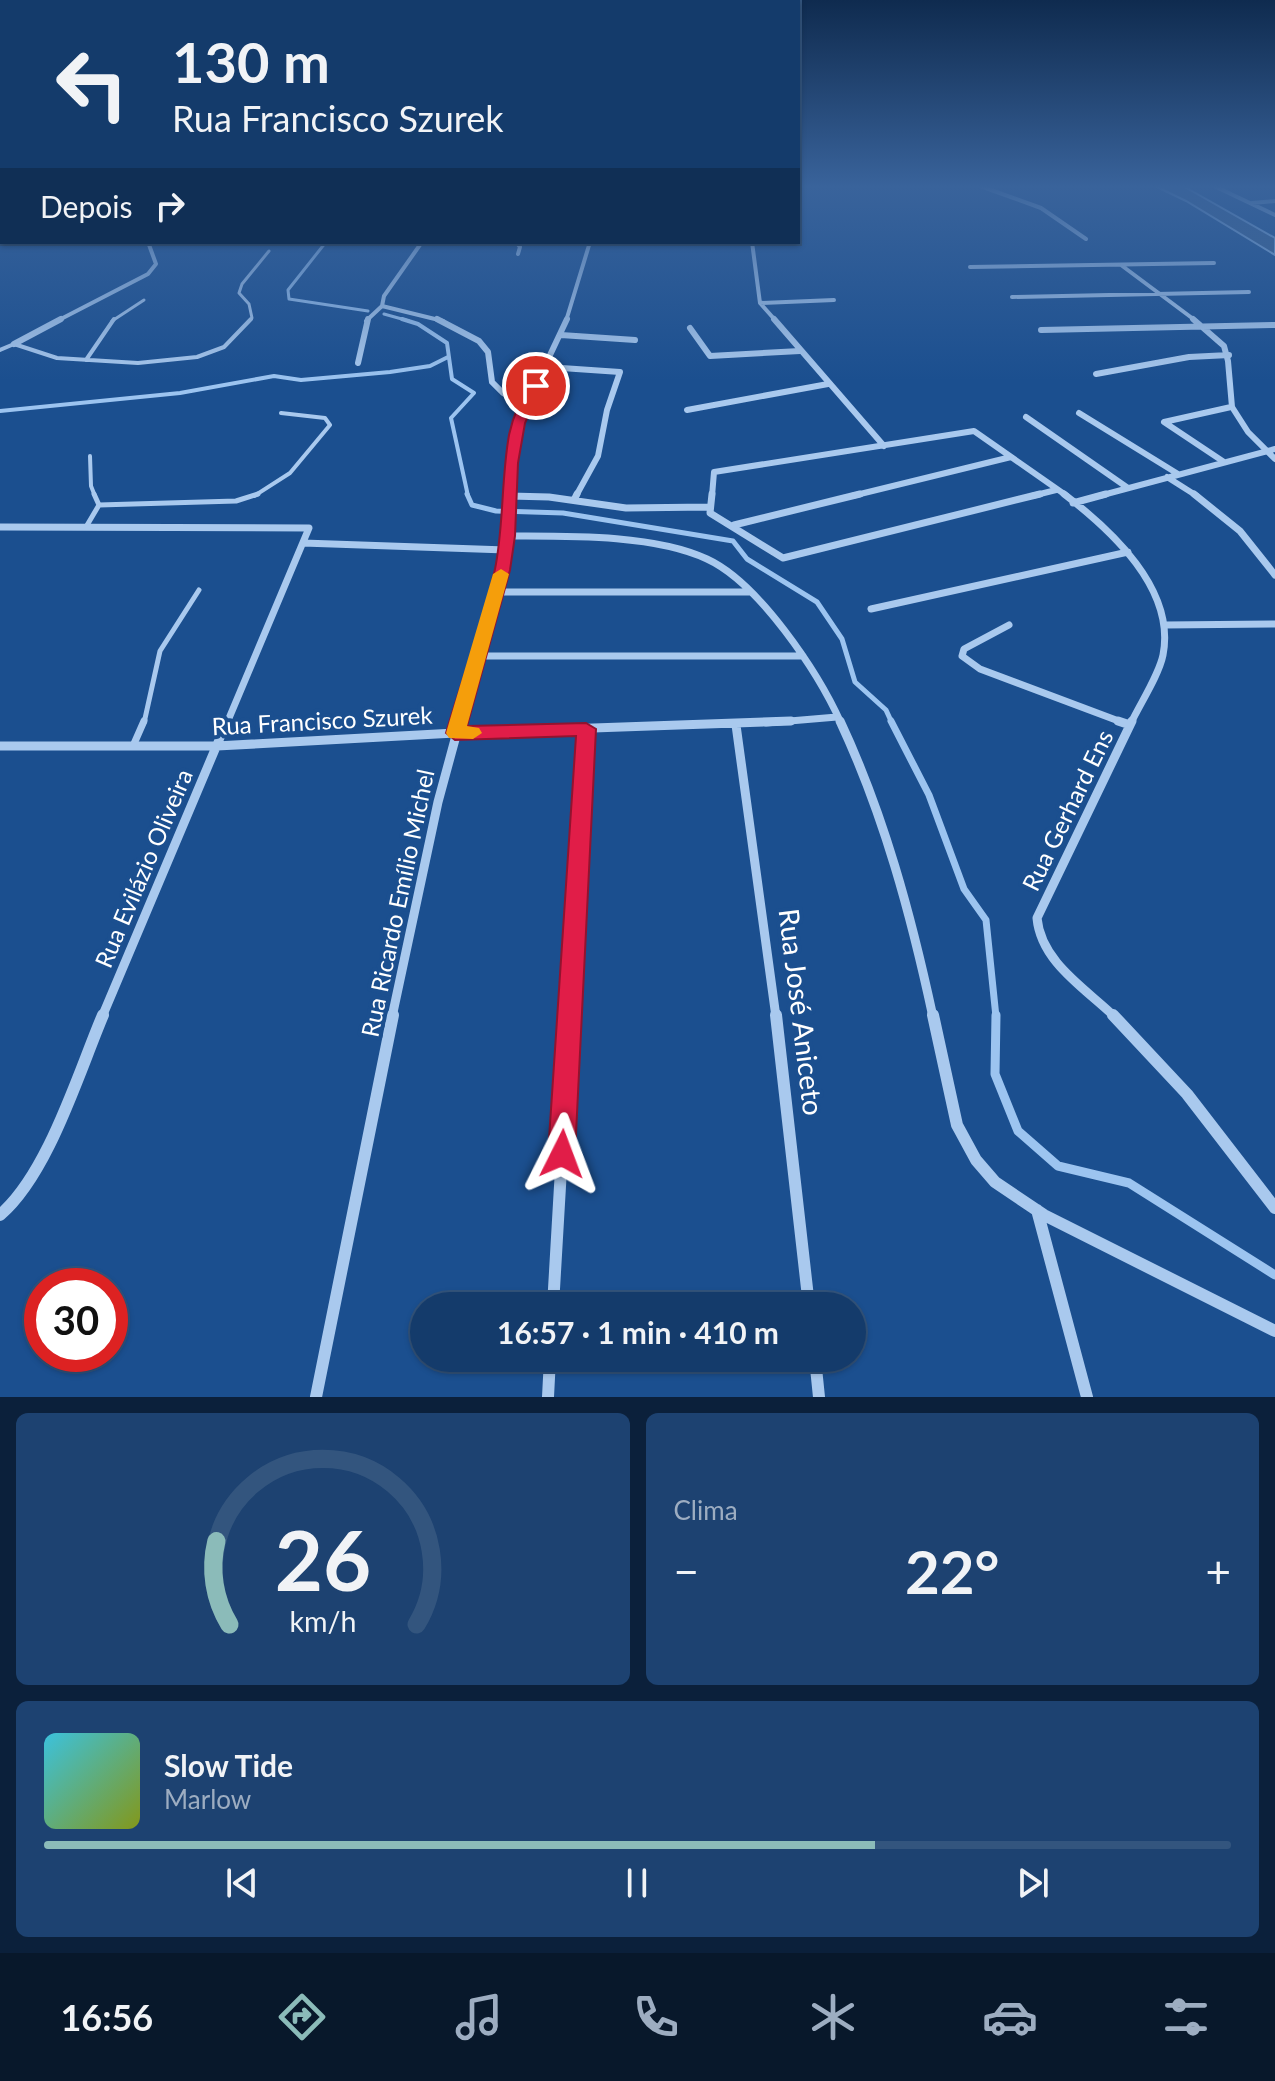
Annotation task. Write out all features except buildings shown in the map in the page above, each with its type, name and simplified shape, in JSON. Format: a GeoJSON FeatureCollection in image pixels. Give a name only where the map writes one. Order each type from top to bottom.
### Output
{"type":"FeatureCollection","features":[{"type":"Feature","properties":{"kind":"street"},"geometry":{"type":"LineString","coordinates":[[14,344],[148,274],[156,264],[151,251]]}},
{"type":"Feature","properties":{"kind":"street"},"geometry":{"type":"LineString","coordinates":[[358,363],[366,321],[382,306],[384,296],[416,251]]}},
{"type":"Feature","properties":{"kind":"street","name":"Rua Ricardo Emílio Michel"},"geometry":{"type":"LineString","coordinates":[[316,1397],[400,977],[455,733],[498,592],[508,536],[514,444],[525,406],[561,335],[587,251]]}},
{"type":"Feature","properties":{"kind":"street"},"geometry":{"type":"LineString","coordinates":[[753,251],[760,303],[884,446]]}},
{"type":"Feature","properties":{"kind":"street"},"geometry":{"type":"LineString","coordinates":[[970,267],[1214,263]]}},
{"type":"Feature","properties":{"kind":"street"},"geometry":{"type":"LineString","coordinates":[[1121,265],[1219,339],[1229,355],[1228,397],[1231,407],[1264,451],[1275,459]]}},
{"type":"Feature","properties":{"kind":"street"},"geometry":{"type":"LineString","coordinates":[[1012,297],[1249,292]]}},
{"type":"Feature","properties":{"kind":"street"},"geometry":{"type":"LineString","coordinates":[[760,303],[834,300]]}},
{"type":"Feature","properties":{"kind":"street"},"geometry":{"type":"LineString","coordinates":[[382,306],[434,319],[470,335],[488,352],[490,376],[496,388],[525,406]]}},
{"type":"Feature","properties":{"kind":"street"},"geometry":{"type":"LineString","coordinates":[[1041,330],[1275,325]]}},
{"type":"Feature","properties":{"kind":"street"},"geometry":{"type":"LineString","coordinates":[[690,328],[710,356],[800,351]]}},
{"type":"Feature","properties":{"kind":"street"},"geometry":{"type":"LineString","coordinates":[[561,335],[635,340]]}},
{"type":"Feature","properties":{"kind":"street"},"geometry":{"type":"LineString","coordinates":[[1096,374],[1189,357],[1229,355]]}},
{"type":"Feature","properties":{"kind":"street"},"geometry":{"type":"LineString","coordinates":[[547,367],[620,372],[607,410],[598,456],[574,500]]}},
{"type":"Feature","properties":{"kind":"street"},"geometry":{"type":"LineString","coordinates":[[687,410],[828,384]]}},
{"type":"Feature","properties":{"kind":"street"},"geometry":{"type":"LineString","coordinates":[[1224,462],[1164,422],[1231,407]]}},
{"type":"Feature","properties":{"kind":"street"},"geometry":{"type":"LineString","coordinates":[[1079,413],[1178,474]]}},
{"type":"Feature","properties":{"kind":"street"},"geometry":{"type":"LineString","coordinates":[[1026,417],[1128,488]]}},
{"type":"Feature","properties":{"kind":"street"},"geometry":{"type":"LineString","coordinates":[[1056,490],[783,558],[734,525],[713,516],[708,507],[714,472],[974,431],[1011,457],[1056,490],[1073,503],[1128,552],[1149,586],[1165,625],[1275,624]]}},
{"type":"Feature","properties":{"kind":"street"},"geometry":{"type":"LineString","coordinates":[[1073,503],[1275,449]]}},
{"type":"Feature","properties":{"kind":"street"},"geometry":{"type":"LineString","coordinates":[[734,525],[1011,457]]}},
{"type":"Feature","properties":{"kind":"street"},"geometry":{"type":"LineString","coordinates":[[1167,477],[1221,512],[1251,541],[1275,575]]}},
{"type":"Feature","properties":{"kind":"street"},"geometry":{"type":"LineString","coordinates":[[510,496],[574,500],[626,508],[708,507]]}},
{"type":"Feature","properties":{"kind":"street"},"geometry":{"type":"LineString","coordinates":[[0,527],[86,527]]}},
{"type":"Feature","properties":{"kind":"street","name":"Rua Evilázio Oliveira"},"geometry":{"type":"LineString","coordinates":[[0,1215],[15,1202],[43,1156],[309,528],[86,527]]}},
{"type":"Feature","properties":{"kind":"street"},"geometry":{"type":"LineString","coordinates":[[508,536],[603,537],[638,541],[702,557],[719,566],[784,626],[837,717],[866,778],[893,858],[957,1125],[965,1145],[983,1170],[1005,1191],[1181,1287],[1275,1331]]}},
{"type":"Feature","properties":{"kind":"street"},"geometry":{"type":"LineString","coordinates":[[303,543],[506,550]]}},
{"type":"Feature","properties":{"kind":"street"},"geometry":{"type":"LineString","coordinates":[[871,609],[1128,552]]}},
{"type":"Feature","properties":{"kind":"street"},"geometry":{"type":"LineString","coordinates":[[498,592],[749,592]]}},
{"type":"Feature","properties":{"kind":"street"},"geometry":{"type":"LineString","coordinates":[[1009,625],[964,649],[962,656],[980,669],[1130,725]]}},
{"type":"Feature","properties":{"kind":"street","name":"Rua Gerhard Ens"},"geometry":{"type":"LineString","coordinates":[[1165,625],[1163,656],[1037,918],[1040,943],[1047,954],[1132,1030],[1164,1065],[1275,1208]]}},
{"type":"Feature","properties":{"kind":"street"},"geometry":{"type":"LineString","coordinates":[[479,656],[803,656]]}},
{"type":"Feature","properties":{"kind":"street","name":"Rua Francisco Szurek"},"geometry":{"type":"LineString","coordinates":[[0,746],[217,746],[455,733],[736,725],[837,717]]}},
{"type":"Feature","properties":{"kind":"street","name":"Rua José Aniceto"},"geometry":{"type":"LineString","coordinates":[[736,725],[773,984],[807,1292]]}},
{"type":"Feature","properties":{"kind":"street"},"geometry":{"type":"LineString","coordinates":[[554,1292],[586,729]]}},
{"type":"Feature","properties":{"kind":"street"},"geometry":{"type":"LineString","coordinates":[[1037,1210],[1087,1397]]}},
{"type":"Feature","properties":{"kind":"street"},"geometry":{"type":"LineString","coordinates":[[548,1397],[549,1372]]}},
{"type":"Feature","properties":{"kind":"street"},"geometry":{"type":"LineString","coordinates":[[816,1372],[819,1397]]}},
{"type":"Feature","properties":{"kind":"lane"},"geometry":{"type":"LineString","coordinates":[[0,350],[14,344],[57,358],[138,363],[197,357],[224,347],[252,318],[249,304],[239,293],[242,284],[269,251]]}},
{"type":"Feature","properties":{"kind":"lane"},"geometry":{"type":"LineString","coordinates":[[86,360],[101,332],[115,315],[144,300]]}},
{"type":"Feature","properties":{"kind":"lane"},"geometry":{"type":"LineString","coordinates":[[99,505],[257,498],[272,490],[315,448],[330,425],[325,418],[281,413]]}},
{"type":"Feature","properties":{"kind":"lane"},"geometry":{"type":"LineString","coordinates":[[90,456],[91,486],[99,505]]}},
{"type":"Feature","properties":{"kind":"lane"},"geometry":{"type":"LineString","coordinates":[[86,527],[99,505]]}},
{"type":"Feature","properties":{"kind":"lane"},"geometry":{"type":"LineString","coordinates":[[133,746],[144,722],[160,651],[199,590]]}},
{"type":"Feature","properties":{"kind":"waterway"},"geometry":{"type":"LineString","coordinates":[[319,251],[288,290],[289,299],[368,311]]}},
{"type":"Feature","properties":{"kind":"waterway"},"geometry":{"type":"LineString","coordinates":[[384,314],[403,319]]}},
{"type":"Feature","properties":{"kind":"waterway"},"geometry":{"type":"LineString","coordinates":[[403,319],[409,321]]}},
{"type":"Feature","properties":{"kind":"waterway"},"geometry":{"type":"LineString","coordinates":[[403,319],[418,324],[447,343],[452,379],[474,393],[451,418],[468,496]]}},
{"type":"Feature","properties":{"kind":"waterway"},"geometry":{"type":"LineString","coordinates":[[0,411],[180,393],[274,376],[301,380],[390,372],[430,366],[448,357]]}},
{"type":"Feature","properties":{"kind":"waterway"},"geometry":{"type":"LineString","coordinates":[[467,494],[472,505],[496,511],[563,513],[733,541],[747,559],[817,602],[842,639],[855,682],[886,710],[892,722]]}},
{"type":"Feature","properties":{"kind":"waterway"},"geometry":{"type":"LineString","coordinates":[[892,722],[929,795],[964,889],[986,920],[996,1017]]}},
{"type":"Feature","properties":{"kind":"waterway"},"geometry":{"type":"LineString","coordinates":[[996,1017],[995,1074],[1018,1131],[1058,1166],[1129,1183],[1275,1275]]}},
{"type":"Feature","properties":{"kind":"slow traffic"},"geometry":{"type":"LineString","coordinates":[[473,733],[455,733],[501,574]]}},
{"type":"Feature","properties":{"kind":"route"},"geometry":{"type":"LineString","coordinates":[[536,386],[518,423],[511,463],[508,536],[498,592],[455,733],[586,729],[562,1154]]}}]}
